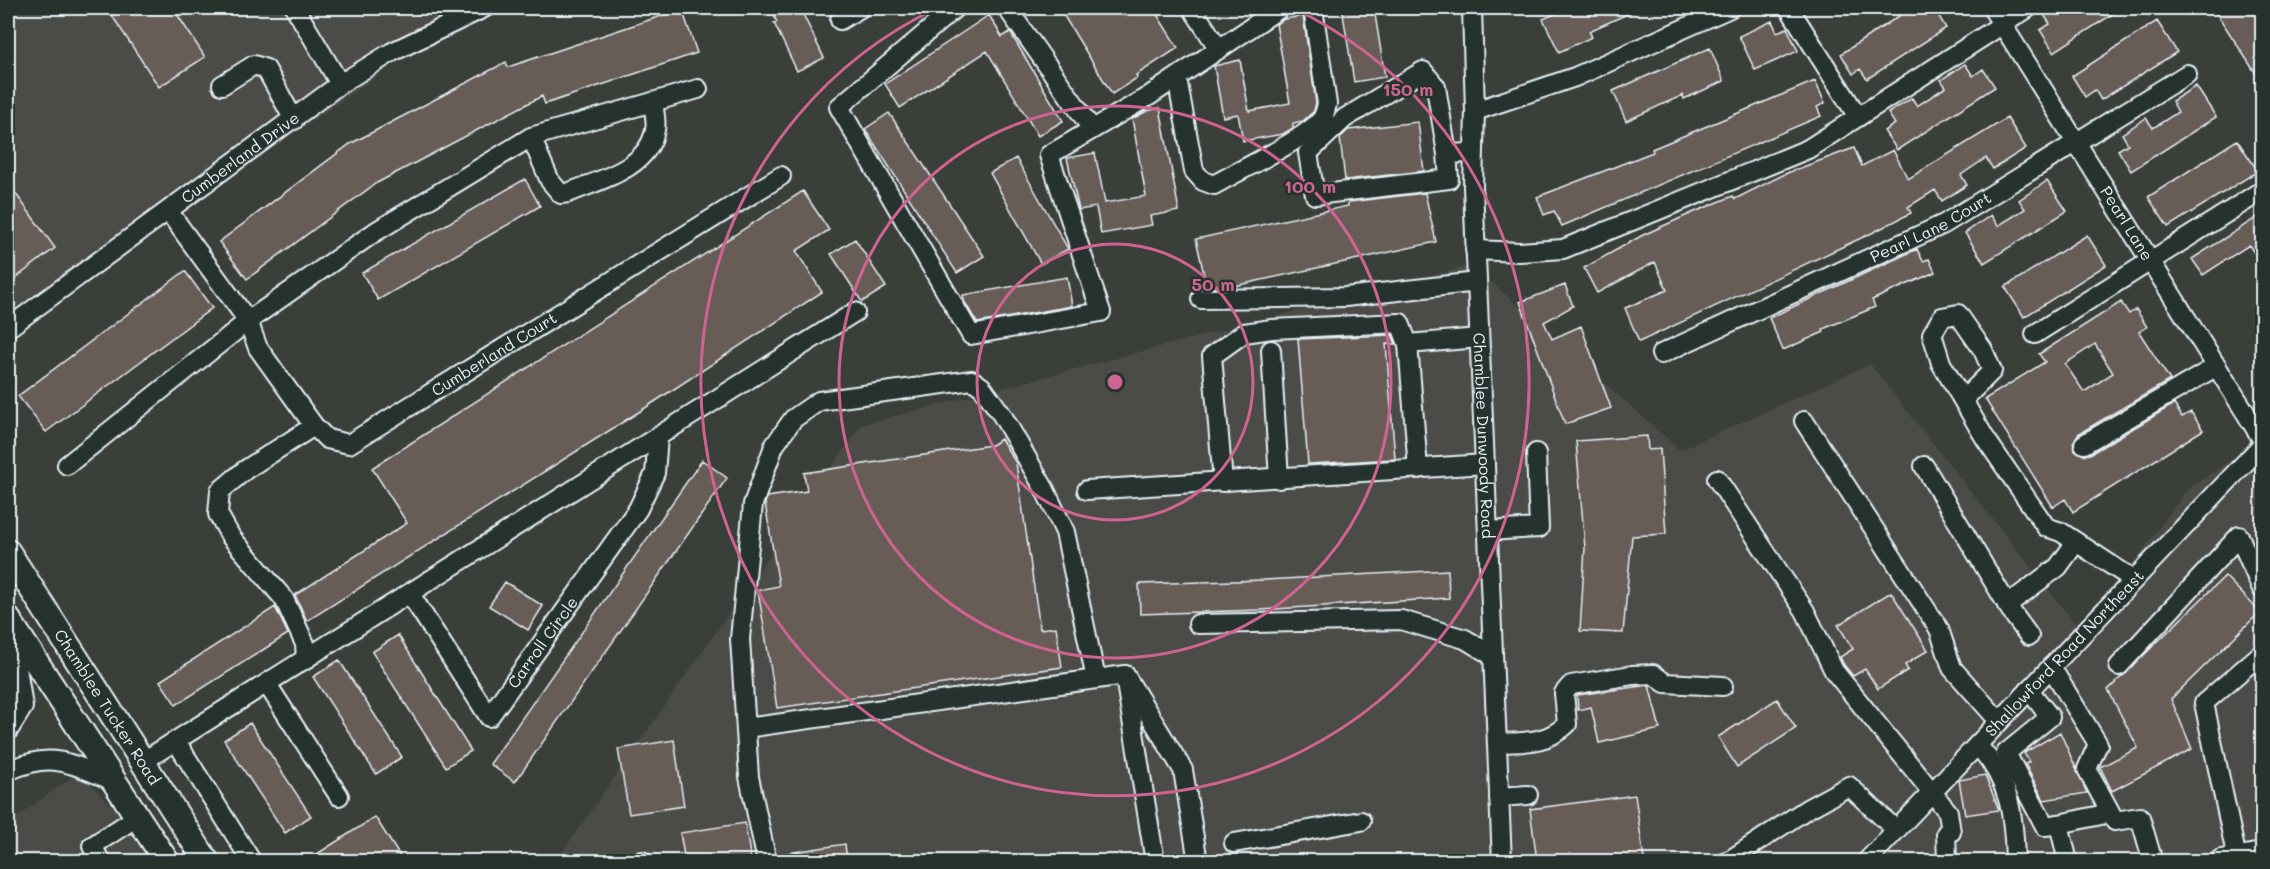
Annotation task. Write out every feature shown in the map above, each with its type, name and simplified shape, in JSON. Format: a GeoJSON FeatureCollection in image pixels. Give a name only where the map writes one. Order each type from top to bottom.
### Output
{"type":"FeatureCollection","features":[{"type":"Feature","properties":{"kind":"main road","name":"Chamblee Tucker Road"},"geometry":{"type":"LineString","coordinates":[[8,552],[207,861]]}},
{"type":"Feature","properties":{"kind":"main road","name":"Chamblee Tucker Road"},"geometry":{"type":"LineString","coordinates":[[9,621],[167,861]]}},
{"type":"Feature","properties":{"kind":"main road"},"geometry":{"type":"LineString","coordinates":[[2227,861],[2262,855]]}},
{"type":"Feature","properties":{"kind":"street","name":"Cumberland Drive"},"geometry":{"type":"LineString","coordinates":[[8,328],[169,212],[340,84],[392,52],[481,8]]}},
{"type":"Feature","properties":{"kind":"street"},"geometry":{"type":"LineString","coordinates":[[840,20],[860,8]]}},
{"type":"Feature","properties":{"kind":"street"},"geometry":{"type":"LineString","coordinates":[[955,8],[839,107],[971,336],[1101,312],[1049,155],[1177,78],[1280,8]]}},
{"type":"Feature","properties":{"kind":"street"},"geometry":{"type":"LineString","coordinates":[[1007,8],[1092,129]]}},
{"type":"Feature","properties":{"kind":"street"},"geometry":{"type":"LineString","coordinates":[[1192,8],[1219,49]]}},
{"type":"Feature","properties":{"kind":"street"},"geometry":{"type":"LineString","coordinates":[[1177,78],[1194,171],[1203,181],[1214,185],[1318,124],[1324,116],[1327,104],[1313,8]]}},
{"type":"Feature","properties":{"kind":"street","name":"Chamblee Dunwoody Road"},"geometry":{"type":"LineString","coordinates":[[1472,8],[1475,250],[1502,861]]}},
{"type":"Feature","properties":{"kind":"street"},"geometry":{"type":"LineString","coordinates":[[1475,111],[1575,77],[1730,8]]}},
{"type":"Feature","properties":{"kind":"street"},"geometry":{"type":"LineString","coordinates":[[1789,8],[1858,117]]}},
{"type":"Feature","properties":{"kind":"street","name":"Pearl Lane"},"geometry":{"type":"LineString","coordinates":[[1992,8],[2262,438]]}},
{"type":"Feature","properties":{"kind":"street"},"geometry":{"type":"LineString","coordinates":[[1475,250],[1520,252],[1563,249],[1808,149],[2028,8]]}},
{"type":"Feature","properties":{"kind":"street"},"geometry":{"type":"LineString","coordinates":[[302,10],[340,84]]}},
{"type":"Feature","properties":{"kind":"street"},"geometry":{"type":"LineString","coordinates":[[222,85],[254,65],[266,69],[294,120]]}},
{"type":"Feature","properties":{"kind":"street"},"geometry":{"type":"LineString","coordinates":[[1423,71],[1436,87],[1447,154],[1449,179],[1315,195],[1308,153],[1345,118],[1423,71]]}},
{"type":"Feature","properties":{"kind":"street","name":"Pearl Lane Court"},"geometry":{"type":"LineString","coordinates":[[1661,354],[1944,224],[2187,74]]}},
{"type":"Feature","properties":{"kind":"street"},"geometry":{"type":"LineString","coordinates":[[67,465],[248,321],[375,232],[531,137],[698,89]]}},
{"type":"Feature","properties":{"kind":"street"},"geometry":{"type":"LineString","coordinates":[[531,137],[550,181],[561,194],[568,193],[628,168],[648,150],[656,129],[653,102]]}},
{"type":"Feature","properties":{"kind":"street"},"geometry":{"type":"LineString","coordinates":[[1447,154],[1473,153]]}},
{"type":"Feature","properties":{"kind":"street","name":"Cumberland Court"},"geometry":{"type":"LineString","coordinates":[[169,212],[248,321],[258,348],[314,426],[327,439],[349,444],[781,176]]}},
{"type":"Feature","properties":{"kind":"street"},"geometry":{"type":"LineString","coordinates":[[2035,334],[2258,194]]}},
{"type":"Feature","properties":{"kind":"street"},"geometry":{"type":"LineString","coordinates":[[1201,299],[1345,297],[1477,282]]}},
{"type":"Feature","properties":{"kind":"street"},"geometry":{"type":"LineString","coordinates":[[142,762],[855,312]]}},
{"type":"Feature","properties":{"kind":"street"},"geometry":{"type":"LineString","coordinates":[[1223,482],[1212,356],[1244,333],[1272,328],[1400,323],[1408,344],[1418,469]]}},
{"type":"Feature","properties":{"kind":"street"},"geometry":{"type":"LineString","coordinates":[[1408,344],[1479,339]]}},
{"type":"Feature","properties":{"kind":"street"},"geometry":{"type":"LineString","coordinates":[[1271,350],[1278,479]]}},
{"type":"Feature","properties":{"kind":"street"},"geometry":{"type":"LineString","coordinates":[[2084,444],[2217,366]]}},
{"type":"Feature","properties":{"kind":"street"},"geometry":{"type":"LineString","coordinates":[[767,861],[749,777],[740,639],[753,504],[774,446],[793,419],[819,401],[960,381],[972,380],[982,387],[1002,415],[1044,488],[1065,532],[1096,679]]}},
{"type":"Feature","properties":{"kind":"street"},"geometry":{"type":"LineString","coordinates":[[1964,399],[1985,438],[2046,527],[2061,532],[2134,580]]}},
{"type":"Feature","properties":{"kind":"street"},"geometry":{"type":"LineString","coordinates":[[1804,421],[1939,629],[1952,668],[2000,721]]}},
{"type":"Feature","properties":{"kind":"street"},"geometry":{"type":"LineString","coordinates":[[306,660],[305,644],[284,599],[231,537],[218,514],[220,491],[245,470],[314,426]]}},
{"type":"Feature","properties":{"kind":"street","name":"Carroll Circle"},"geometry":{"type":"LineString","coordinates":[[410,594],[489,717],[638,509],[655,473],[658,437]]}},
{"type":"Feature","properties":{"kind":"street","name":"Shallowford Road Northeast"},"geometry":{"type":"LineString","coordinates":[[1866,861],[2262,445]]}},
{"type":"Feature","properties":{"kind":"street"},"geometry":{"type":"LineString","coordinates":[[1488,531],[1539,528],[1536,453]]}},
{"type":"Feature","properties":{"kind":"street"},"geometry":{"type":"LineString","coordinates":[[1087,490],[1485,464]]}},
{"type":"Feature","properties":{"kind":"street"},"geometry":{"type":"LineString","coordinates":[[1924,466],[2007,605],[2029,636]]}},
{"type":"Feature","properties":{"kind":"street"},"geometry":{"type":"LineString","coordinates":[[1717,479],[1805,611],[1834,671],[1948,812],[1947,861]]}},
{"type":"Feature","properties":{"kind":"street"},"geometry":{"type":"LineString","coordinates":[[2119,666],[2239,536],[2262,589]]}},
{"type":"Feature","properties":{"kind":"street"},"geometry":{"type":"LineString","coordinates":[[2007,605],[2058,567],[2076,542]]}},
{"type":"Feature","properties":{"kind":"street"},"geometry":{"type":"LineString","coordinates":[[1198,624],[1401,620],[1465,639],[1493,656]]}},
{"type":"Feature","properties":{"kind":"street"},"geometry":{"type":"LineString","coordinates":[[8,732],[23,707],[9,621]]}},
{"type":"Feature","properties":{"kind":"street"},"geometry":{"type":"LineString","coordinates":[[2227,861],[2204,703],[2262,652]]}},
{"type":"Feature","properties":{"kind":"street"},"geometry":{"type":"LineString","coordinates":[[2051,667],[2098,744],[2087,769],[2110,813],[2115,821],[2140,817],[2153,861]]}},
{"type":"Feature","properties":{"kind":"street"},"geometry":{"type":"LineString","coordinates":[[1497,743],[1536,742],[1557,734],[1567,724],[1564,693],[1571,686],[1632,675],[1653,674],[1665,682],[1723,687]]}},
{"type":"Feature","properties":{"kind":"street"},"geometry":{"type":"LineString","coordinates":[[746,728],[1125,675]]}},
{"type":"Feature","properties":{"kind":"street"},"geometry":{"type":"LineString","coordinates":[[1125,675],[1155,861]]}},
{"type":"Feature","properties":{"kind":"street"},"geometry":{"type":"LineString","coordinates":[[1125,675],[1183,770],[1198,861]]}},
{"type":"Feature","properties":{"kind":"street"},"geometry":{"type":"LineString","coordinates":[[267,684],[339,796]]}},
{"type":"Feature","properties":{"kind":"street"},"geometry":{"type":"LineString","coordinates":[[2029,690],[2050,717],[2006,753],[2045,826],[2110,813]]}},
{"type":"Feature","properties":{"kind":"street"},"geometry":{"type":"LineString","coordinates":[[176,741],[252,861]]}},
{"type":"Feature","properties":{"kind":"street"},"geometry":{"type":"LineString","coordinates":[[1977,745],[2000,776],[2014,816],[2015,861]]}},
{"type":"Feature","properties":{"kind":"street"},"geometry":{"type":"LineString","coordinates":[[8,771],[29,761],[55,759],[114,781]]}},
{"type":"Feature","properties":{"kind":"street"},"geometry":{"type":"LineString","coordinates":[[1726,861],[1806,809],[1849,786],[1896,830]]}},
{"type":"Feature","properties":{"kind":"street"},"geometry":{"type":"LineString","coordinates":[[1499,797],[1528,795]]}},
{"type":"Feature","properties":{"kind":"street"},"geometry":{"type":"LineString","coordinates":[[100,861],[92,846],[137,817]]}},
{"type":"Feature","properties":{"kind":"street"},"geometry":{"type":"LineString","coordinates":[[1234,843],[1361,821]]}},
{"type":"Feature","properties":{"kind":"street"},"geometry":{"type":"LineString","coordinates":[[2059,824],[2068,861]]}},
{"type":"Feature","properties":{"kind":"shaded area"},"geometry":{"type":"Polygon","coordinates":[[[8,8],[484,8],[469,12],[8,332],[8,8]]]}},
{"type":"Feature","properties":{"kind":"shaded area"},"geometry":{"type":"Polygon","coordinates":[[[1472,265],[1680,450],[1870,364],[2082,632],[2187,490],[2262,438],[2262,861],[522,862],[560,855],[861,425],[1472,265]]]}},
{"type":"Feature","properties":{"kind":"shaded area"},"geometry":{"type":"Polygon","coordinates":[[[79,772],[165,861],[8,861],[8,823],[79,772]]]}},
{"type":"Feature","properties":{"kind":"building"},"geometry":{"type":"Polygon","coordinates":[[[107,8],[173,8],[205,57],[159,87],[107,8]]]}},
{"type":"Feature","properties":{"kind":"building"},"geometry":{"type":"Polygon","coordinates":[[[770,8],[800,8],[824,58],[797,71],[774,23],[777,22],[770,8]]]}},
{"type":"Feature","properties":{"kind":"building"},"geometry":{"type":"Polygon","coordinates":[[[1059,8],[1153,8],[1178,48],[1136,75],[1137,78],[1112,94],[1059,8]]]}},
{"type":"Feature","properties":{"kind":"building"},"geometry":{"type":"Polygon","coordinates":[[[1342,8],[1374,8],[1385,77],[1354,82],[1342,8]]]}},
{"type":"Feature","properties":{"kind":"building"},"geometry":{"type":"Polygon","coordinates":[[[1568,8],[1641,8],[1589,31],[1592,37],[1559,52],[1543,19],[1568,8]]]}},
{"type":"Feature","properties":{"kind":"building"},"geometry":{"type":"Polygon","coordinates":[[[1911,8],[1934,8],[1946,28],[1867,79],[1860,69],[1853,74],[1841,54],[1911,8]]]}},
{"type":"Feature","properties":{"kind":"building"},"geometry":{"type":"Polygon","coordinates":[[[2055,8],[2122,8],[2054,52],[2040,30],[2050,24],[2044,15],[2055,8]]]}},
{"type":"Feature","properties":{"kind":"building"},"geometry":{"type":"Polygon","coordinates":[[[2213,8],[2252,8],[2262,24],[2262,83],[2213,8]]]}},
{"type":"Feature","properties":{"kind":"building"},"geometry":{"type":"Polygon","coordinates":[[[682,9],[697,53],[545,104],[542,96],[375,184],[247,279],[219,242],[350,144],[506,62],[508,67],[682,9]]]}},
{"type":"Feature","properties":{"kind":"building"},"geometry":{"type":"Polygon","coordinates":[[[989,15],[1002,37],[1010,32],[1063,121],[1038,136],[987,51],[900,108],[885,84],[989,15]]]}},
{"type":"Feature","properties":{"kind":"building"},"geometry":{"type":"Polygon","coordinates":[[[1303,16],[1316,103],[1314,111],[1303,121],[1293,123],[1293,128],[1283,134],[1243,141],[1238,114],[1223,117],[1214,66],[1240,60],[1249,111],[1290,103],[1276,24],[1284,19],[1303,16]]]}},
{"type":"Feature","properties":{"kind":"building"},"geometry":{"type":"Polygon","coordinates":[[[1772,21],[1777,32],[1787,28],[1798,51],[1755,70],[1739,36],[1772,21]]]}},
{"type":"Feature","properties":{"kind":"building"},"geometry":{"type":"Polygon","coordinates":[[[2157,21],[2177,52],[2101,100],[2095,90],[2085,97],[2072,76],[2157,21]]]}},
{"type":"Feature","properties":{"kind":"building"},"geometry":{"type":"Polygon","coordinates":[[[1710,48],[1724,81],[1684,99],[1683,95],[1626,121],[1613,91],[1710,48]]]}},
{"type":"Feature","properties":{"kind":"building"},"geometry":{"type":"Polygon","coordinates":[[[1965,64],[1973,76],[1983,69],[1995,87],[1897,150],[1884,131],[1895,124],[1888,113],[1912,98],[1917,106],[1946,87],[1941,80],[1965,64]]]}},
{"type":"Feature","properties":{"kind":"building"},"geometry":{"type":"Polygon","coordinates":[[[1815,81],[1825,103],[1817,107],[1821,116],[1562,226],[1554,211],[1544,215],[1537,197],[1653,152],[1652,149],[1815,81]]]}},
{"type":"Feature","properties":{"kind":"building"},"geometry":{"type":"Polygon","coordinates":[[[2196,86],[2216,117],[2131,171],[2118,150],[2128,144],[2122,134],[2146,118],[2153,128],[2178,112],[2172,101],[2196,86]]]}},
{"type":"Feature","properties":{"kind":"building"},"geometry":{"type":"Polygon","coordinates":[[[1160,108],[1179,211],[1150,216],[1152,225],[1101,234],[1096,207],[1079,210],[1067,158],[1095,153],[1105,203],[1146,196],[1132,119],[1147,111],[1160,108]]]}},
{"type":"Feature","properties":{"kind":"building"},"geometry":{"type":"Polygon","coordinates":[[[889,113],[984,256],[957,273],[865,129],[889,113]]]}},
{"type":"Feature","properties":{"kind":"building"},"geometry":{"type":"Polygon","coordinates":[[[2007,118],[2026,148],[1993,169],[1986,158],[1961,175],[1967,185],[1942,201],[1935,190],[1908,207],[1911,213],[1874,232],[1639,342],[1625,308],[1667,290],[1655,262],[1597,293],[1584,268],[1643,235],[1692,213],[1733,196],[1735,199],[1787,173],[1854,148],[1862,166],[1893,150],[1908,179],[2007,118]]]}},
{"type":"Feature","properties":{"kind":"building"},"geometry":{"type":"Polygon","coordinates":[[[1418,122],[1424,171],[1345,180],[1340,138],[1348,130],[1418,122]]]}},
{"type":"Feature","properties":{"kind":"building"},"geometry":{"type":"Polygon","coordinates":[[[2237,140],[2258,171],[2168,227],[2148,197],[2237,140]]]}},
{"type":"Feature","properties":{"kind":"building"},"geometry":{"type":"Polygon","coordinates":[[[1016,158],[1068,249],[1041,264],[990,173],[1016,158]]]}},
{"type":"Feature","properties":{"kind":"building"},"geometry":{"type":"Polygon","coordinates":[[[525,179],[540,206],[378,300],[362,273],[525,179]]]}},
{"type":"Feature","properties":{"kind":"building"},"geometry":{"type":"Polygon","coordinates":[[[2047,181],[2067,211],[1984,263],[1965,233],[1991,215],[1998,226],[2025,209],[2019,200],[2047,181]]]}},
{"type":"Feature","properties":{"kind":"building"},"geometry":{"type":"Polygon","coordinates":[[[8,183],[55,248],[8,284],[8,183]]]}},
{"type":"Feature","properties":{"kind":"building"},"geometry":{"type":"Polygon","coordinates":[[[803,191],[829,230],[796,251],[822,292],[642,410],[307,621],[295,595],[407,523],[372,468],[803,191]]]}},
{"type":"Feature","properties":{"kind":"building"},"geometry":{"type":"Polygon","coordinates":[[[1425,193],[1436,242],[1230,287],[1207,288],[1196,239],[1348,206],[1348,202],[1425,193]]]}},
{"type":"Feature","properties":{"kind":"building"},"geometry":{"type":"Polygon","coordinates":[[[2262,214],[2262,265],[2249,245],[2203,275],[2192,259],[2262,214]]]}},
{"type":"Feature","properties":{"kind":"building"},"geometry":{"type":"Polygon","coordinates":[[[2087,235],[2106,265],[2024,317],[2005,287],[2087,235]]]}},
{"type":"Feature","properties":{"kind":"building"},"geometry":{"type":"Polygon","coordinates":[[[855,239],[886,287],[862,302],[831,254],[855,239]]]}},
{"type":"Feature","properties":{"kind":"building"},"geometry":{"type":"Polygon","coordinates":[[[1917,249],[1923,261],[1929,259],[1935,272],[1872,300],[1875,307],[1823,329],[1824,332],[1783,350],[1769,318],[1917,249]]]}},
{"type":"Feature","properties":{"kind":"building"},"geometry":{"type":"Polygon","coordinates":[[[185,271],[212,308],[46,432],[18,396],[185,271]]]}},
{"type":"Feature","properties":{"kind":"building"},"geometry":{"type":"Polygon","coordinates":[[[1067,277],[1072,306],[977,323],[964,301],[963,295],[1067,277]]]}},
{"type":"Feature","properties":{"kind":"building"},"geometry":{"type":"Polygon","coordinates":[[[1565,285],[1573,306],[1544,322],[1552,339],[1581,326],[1611,408],[1565,424],[1520,302],[1565,285]]]}},
{"type":"Feature","properties":{"kind":"building"},"geometry":{"type":"Polygon","coordinates":[[[2121,302],[2129,314],[2136,309],[2147,327],[2139,332],[2170,380],[2078,434],[2073,443],[2075,450],[2084,455],[2090,454],[2174,404],[2182,417],[2191,412],[2203,430],[2073,512],[2065,499],[2053,507],[1985,399],[2045,362],[2039,354],[2121,302]],[[2095,344],[2065,364],[2084,392],[2113,373],[2095,344]]]}},
{"type":"Feature","properties":{"kind":"building"},"geometry":{"type":"Polygon","coordinates":[[[1392,335],[1396,344],[1386,344],[1395,459],[1308,464],[1298,339],[1392,335]]]}},
{"type":"Feature","properties":{"kind":"building"},"geometry":{"type":"Polygon","coordinates":[[[1647,436],[1648,450],[1660,449],[1666,534],[1632,536],[1623,633],[1580,631],[1585,548],[1576,441],[1647,436]]]}},
{"type":"Feature","properties":{"kind":"building"},"geometry":{"type":"Polygon","coordinates":[[[1001,439],[1016,463],[1040,629],[1056,627],[1062,667],[777,708],[758,590],[779,586],[765,503],[767,497],[807,491],[804,473],[991,445],[1001,439]]]}},
{"type":"Feature","properties":{"kind":"building"},"geometry":{"type":"Polygon","coordinates":[[[702,460],[727,478],[515,782],[490,764],[702,460]]]}},
{"type":"Feature","properties":{"kind":"building"},"geometry":{"type":"Polygon","coordinates":[[[1448,570],[1449,598],[1261,610],[1140,614],[1139,584],[1448,570]]]}},
{"type":"Feature","properties":{"kind":"building"},"geometry":{"type":"Polygon","coordinates":[[[2225,576],[2260,612],[2171,699],[2192,749],[2112,791],[2100,767],[2138,748],[2108,690],[2225,576]]]}},
{"type":"Feature","properties":{"kind":"building"},"geometry":{"type":"Polygon","coordinates":[[[505,582],[543,606],[528,630],[489,606],[505,582]]]}},
{"type":"Feature","properties":{"kind":"building"},"geometry":{"type":"Polygon","coordinates":[[[1891,592],[1928,650],[1905,665],[1908,670],[1878,689],[1865,669],[1853,676],[1844,665],[1840,657],[1853,649],[1838,625],[1891,592]]]}},
{"type":"Feature","properties":{"kind":"building"},"geometry":{"type":"Polygon","coordinates":[[[275,607],[288,634],[176,705],[160,681],[275,607]]]}},
{"type":"Feature","properties":{"kind":"building"},"geometry":{"type":"Polygon","coordinates":[[[398,635],[471,751],[446,767],[372,652],[398,635]]]}},
{"type":"Feature","properties":{"kind":"building"},"geometry":{"type":"Polygon","coordinates":[[[339,660],[402,757],[376,774],[313,677],[339,660]]]}},
{"type":"Feature","properties":{"kind":"building"},"geometry":{"type":"Polygon","coordinates":[[[1649,685],[1660,729],[1599,743],[1591,707],[1578,710],[1577,695],[1649,685]]]}},
{"type":"Feature","properties":{"kind":"building"},"geometry":{"type":"Polygon","coordinates":[[[1777,699],[1796,728],[1737,767],[1718,737],[1777,699]]]}},
{"type":"Feature","properties":{"kind":"building"},"geometry":{"type":"Polygon","coordinates":[[[250,723],[311,816],[285,833],[224,740],[250,723]]]}},
{"type":"Feature","properties":{"kind":"building"},"geometry":{"type":"Polygon","coordinates":[[[2060,732],[2087,793],[2044,800],[2025,764],[2029,762],[2024,753],[2060,732]]]}},
{"type":"Feature","properties":{"kind":"building"},"geometry":{"type":"Polygon","coordinates":[[[674,740],[684,806],[629,814],[618,749],[674,740]]]}},
{"type":"Feature","properties":{"kind":"building"},"geometry":{"type":"Polygon","coordinates":[[[1985,775],[1999,810],[1965,815],[1959,780],[1985,775]]]}},
{"type":"Feature","properties":{"kind":"building"},"geometry":{"type":"Polygon","coordinates":[[[1635,795],[1644,859],[1537,861],[1530,809],[1635,795]]]}},
{"type":"Feature","properties":{"kind":"building"},"geometry":{"type":"Polygon","coordinates":[[[375,817],[403,861],[306,861],[375,817]]]}},
{"type":"Feature","properties":{"kind":"building"},"geometry":{"type":"Polygon","coordinates":[[[745,823],[751,861],[685,861],[680,833],[745,823]]]}},
{"type":"Feature","properties":{"kind":"building"},"geometry":{"type":"Polygon","coordinates":[[[845,844],[847,861],[789,861],[788,853],[845,844]]]}}]}
